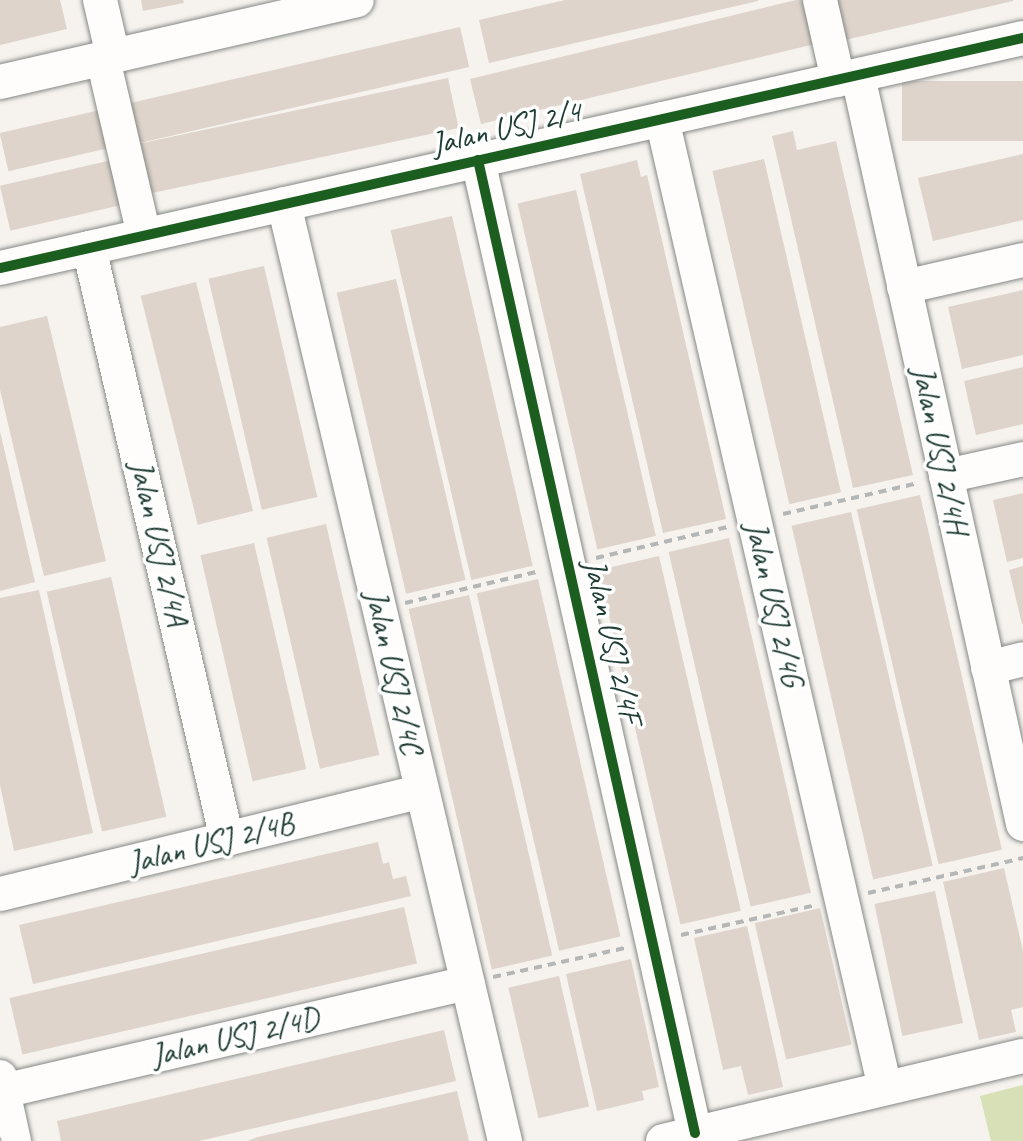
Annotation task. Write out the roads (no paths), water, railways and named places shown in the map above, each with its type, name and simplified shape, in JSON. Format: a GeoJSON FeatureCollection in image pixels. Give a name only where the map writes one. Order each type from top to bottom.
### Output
{"type":"FeatureCollection","features":[{"type":"Feature","properties":{"kind":"street"},"geometry":{"type":"LineString","coordinates":[[100,0],[108,58],[144,235]]}},
{"type":"Feature","properties":{"kind":"street"},"geometry":{"type":"LineString","coordinates":[[0,82],[108,58],[293,7],[357,0]]}},
{"type":"Feature","properties":{"kind":"street","name":"Jalan USJ 2/4H"},"geometry":{"type":"LineString","coordinates":[[820,0],[848,78],[904,287],[1023,824]]}},
{"type":"Feature","properties":{"kind":"street","name":"Jalan USJ 2/4"},"geometry":{"type":"LineString","coordinates":[[0,268],[1023,38]]}},
{"type":"Feature","properties":{"kind":"street","name":"Jalan USJ 2/4G"},"geometry":{"type":"LineString","coordinates":[[662,119],[885,1088]]}},
{"type":"Feature","properties":{"kind":"street","name":"Jalan USJ 2/4F"},"geometry":{"type":"LineString","coordinates":[[478,160],[653,941],[679,1137]]}},
{"type":"Feature","properties":{"kind":"street","name":"Jalan USJ 2/4C"},"geometry":{"type":"LineString","coordinates":[[284,204],[505,1141]]}},
{"type":"Feature","properties":{"kind":"street","name":"Jalan USJ 2/4A"},"geometry":{"type":"LineString","coordinates":[[89,248],[227,839]]}},
{"type":"Feature","properties":{"kind":"street"},"geometry":{"type":"LineString","coordinates":[[904,287],[1023,260]]}},
{"type":"Feature","properties":{"kind":"street"},"geometry":{"type":"LineString","coordinates":[[946,476],[1023,459]]}},
{"type":"Feature","properties":{"kind":"street"},"geometry":{"type":"LineString","coordinates":[[988,668],[1023,659]]}},
{"type":"Feature","properties":{"kind":"street","name":"Jalan USJ 2/4B"},"geometry":{"type":"LineString","coordinates":[[0,894],[422,791]]}},
{"type":"Feature","properties":{"kind":"street","name":"Jalan USJ 2/4D"},"geometry":{"type":"LineString","coordinates":[[2,1084],[468,983]]}},
{"type":"Feature","properties":{"kind":"street"},"geometry":{"type":"LineString","coordinates":[[679,1137],[1023,1056]]}},
{"type":"Feature","properties":{"kind":"street"},"geometry":{"type":"LineString","coordinates":[[2,1084],[14,1141]]}}]}
